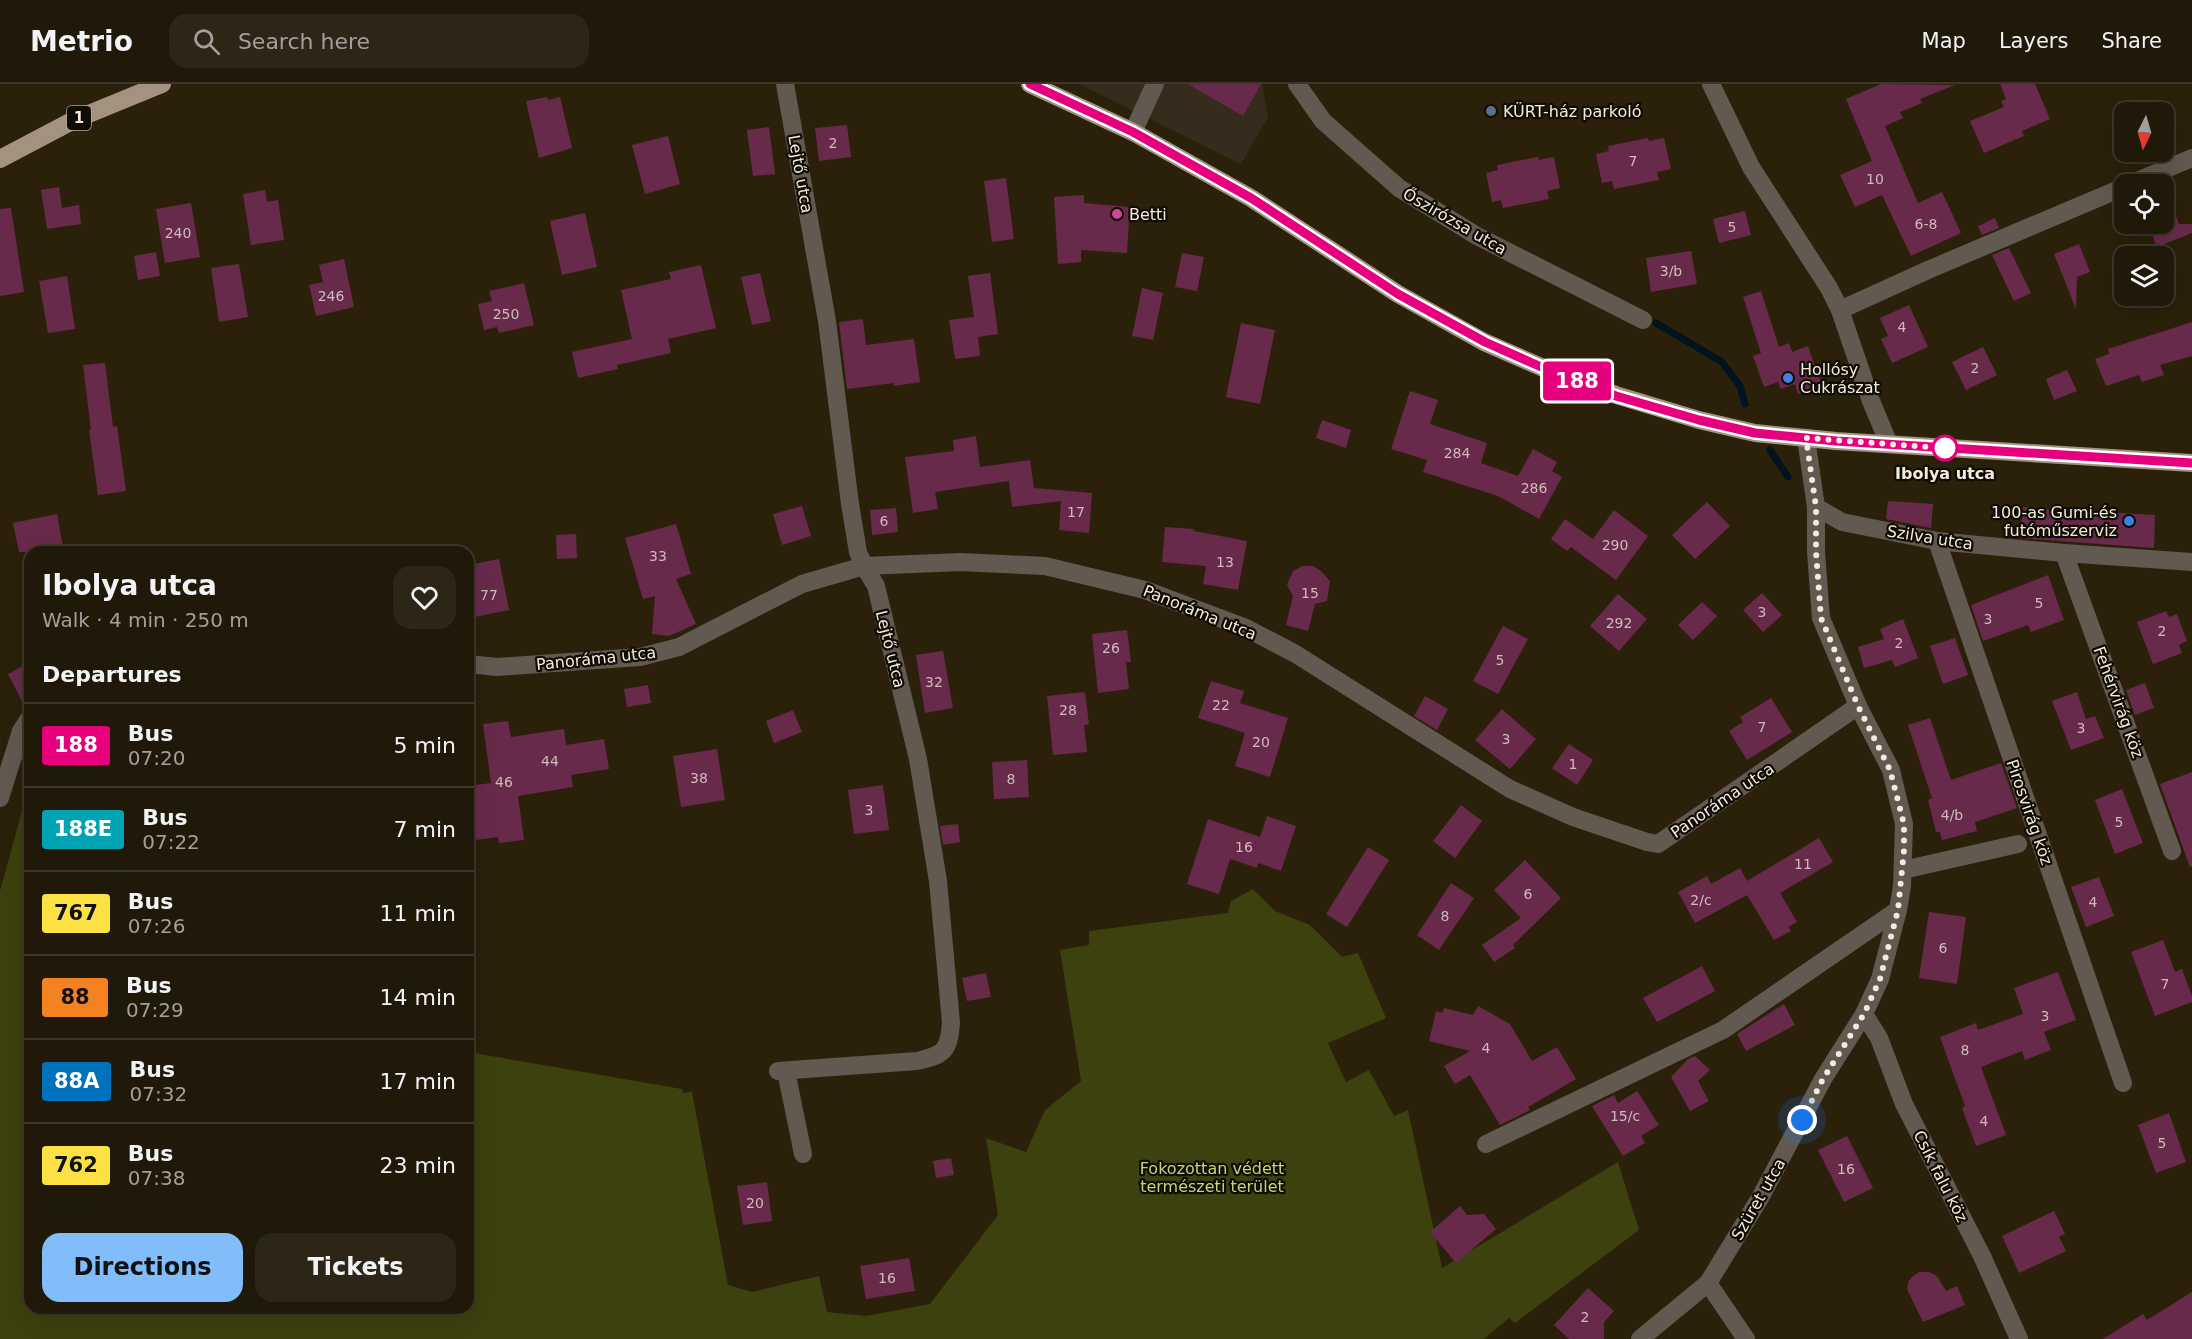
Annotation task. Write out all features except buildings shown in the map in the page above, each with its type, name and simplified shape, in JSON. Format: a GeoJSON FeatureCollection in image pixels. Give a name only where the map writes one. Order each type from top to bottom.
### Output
{"type":"FeatureCollection","features":[{"type":"Feature","properties":{"kind":"main road","name":"1"},"geometry":{"type":"LineString","coordinates":[[0,159],[75,120],[162,84]]}},
{"type":"Feature","properties":{"kind":"main road"},"geometry":{"type":"LineString","coordinates":[[1030,84],[1133,132],[1251,198],[1398,294],[1485,342],[1548,370],[1616,396],[1740,430],[1806,438],[2192,464]]}},
{"type":"Feature","properties":{"kind":"street","name":"Lejtő utca"},"geometry":{"type":"LineString","coordinates":[[784,84],[827,321],[858,552],[876,586],[918,759],[938,881],[951,1022],[949,1042],[942,1054],[917,1061],[782,1071],[802,1154]]}},
{"type":"Feature","properties":{"kind":"street"},"geometry":{"type":"LineString","coordinates":[[1133,132],[1155,84]]}},
{"type":"Feature","properties":{"kind":"street","name":"Őszirózsa utca"},"geometry":{"type":"LineString","coordinates":[[1297,84],[1323,121],[1399,188],[1477,236],[1643,320]]}},
{"type":"Feature","properties":{"kind":"street"},"geometry":{"type":"LineString","coordinates":[[1711,84],[1751,167],[1829,288],[1840,310],[1871,401],[1889,444]]}},
{"type":"Feature","properties":{"kind":"street"},"geometry":{"type":"LineString","coordinates":[[2154,174],[2192,158]]}},
{"type":"Feature","properties":{"kind":"street"},"geometry":{"type":"LineString","coordinates":[[1840,310],[2114,191]]}},
{"type":"Feature","properties":{"kind":"street","name":"Szüret utca"},"geometry":{"type":"LineString","coordinates":[[1640,1339],[1708,1283],[1760,1198],[1823,1079],[1864,1014],[1880,979],[1898,910],[1903,870],[1904,824],[1890,770],[1858,706],[1821,618],[1816,552],[1816,507],[1806,438]]}},
{"type":"Feature","properties":{"kind":"street","name":"Szilva utca"},"geometry":{"type":"LineString","coordinates":[[1816,507],[1842,522],[1937,541],[2190,566]]}},
{"type":"Feature","properties":{"kind":"street","name":"Pirosvirág köz"},"geometry":{"type":"LineString","coordinates":[[1937,541],[2123,1083]]}},
{"type":"Feature","properties":{"kind":"street","name":"Fehérvirág köz"},"geometry":{"type":"LineString","coordinates":[[2064,553],[2172,851]]}},
{"type":"Feature","properties":{"kind":"street","name":"Panoráma utca"},"geometry":{"type":"LineString","coordinates":[[474,665],[497,667],[640,657],[679,647],[802,584],[864,566],[961,562],[1045,566],[1145,590],[1246,628],[1294,653],[1510,789],[1573,817],[1647,842],[1658,843],[1858,706]]}},
{"type":"Feature","properties":{"kind":"street"},"geometry":{"type":"LineString","coordinates":[[0,798],[24,726]]}},
{"type":"Feature","properties":{"kind":"street"},"geometry":{"type":"LineString","coordinates":[[1903,870],[2018,844]]}},
{"type":"Feature","properties":{"kind":"street"},"geometry":{"type":"LineString","coordinates":[[1486,1144],[1723,1030],[1898,910]]}},
{"type":"Feature","properties":{"kind":"street","name":"Csík falu köz"},"geometry":{"type":"LineString","coordinates":[[1864,1014],[1879,1038],[1904,1104],[1982,1256],[2019,1339]]}},
{"type":"Feature","properties":{"kind":"street"},"geometry":{"type":"LineString","coordinates":[[1708,1283],[1746,1339]]}},
{"type":"Feature","properties":{"kind":"shaded area"},"geometry":{"type":"Polygon","coordinates":[[[1079,84],[1262,84],[1268,117],[1241,164],[1079,84]]]}},
{"type":"Feature","properties":{"kind":"green space","name":"Fokozottan védett természeti terület"},"geometry":{"type":"Polygon","coordinates":[[[22,811],[24,824],[24,1314],[474,1314],[474,1053],[682,1089],[683,1093],[692,1092],[728,1285],[752,1292],[819,1276],[827,1312],[866,1316],[930,1304],[998,1215],[986,1138],[1026,1152],[1045,1110],[1081,1081],[1060,950],[1089,945],[1089,931],[1228,913],[1231,901],[1253,889],[1275,911],[1310,925],[1342,957],[1358,953],[1386,1018],[1328,1043],[1346,1082],[1369,1070],[1394,1116],[1408,1110],[1442,1268],[1618,1162],[1639,1230],[1515,1323],[1509,1318],[1484,1339],[0,1339],[0,891],[22,811]]]}},
{"type":"Feature","properties":{"kind":"waterway"},"geometry":{"type":"LineString","coordinates":[[1656,323],[1722,362],[1740,386],[1745,404]]}},
{"type":"Feature","properties":{"kind":"waterway"},"geometry":{"type":"LineString","coordinates":[[1770,450],[1788,477]]}},
{"type":"Feature","properties":{"kind":"bus line","name":"188"},"geometry":{"type":"LineString","coordinates":[[1030,84],[1133,132],[1251,198],[1398,294],[1485,342],[1548,370],[1616,396],[1699,420],[1755,433],[1836,441],[2192,463]]}},
{"type":"Feature","properties":{"kind":"place","name":"KÜRT-ház parkoló"},"geometry":{"type":"Point","coordinates":[1491,111]}},
{"type":"Feature","properties":{"kind":"place","name":"Betti"},"geometry":{"type":"Point","coordinates":[1117,214]}},
{"type":"Feature","properties":{"kind":"place","name":"Hollósy Cukrászat"},"geometry":{"type":"Point","coordinates":[1788,378]}},
{"type":"Feature","properties":{"kind":"place","name":"Ibolya utca"},"geometry":{"type":"Point","coordinates":[1945,448]}},
{"type":"Feature","properties":{"kind":"place","name":"100-as Gumi-és futóműszerviz"},"geometry":{"type":"Point","coordinates":[2129,521]}},
{"type":"Feature","properties":{"kind":"route"},"geometry":{"type":"LineString","coordinates":[[1802,1120],[1823,1079],[1864,1014],[1880,979],[1898,910],[1904,850],[1904,824],[1890,770],[1858,706],[1821,618],[1816,552],[1816,507],[1806,438],[1956,449],[1945,448]]}}]}
